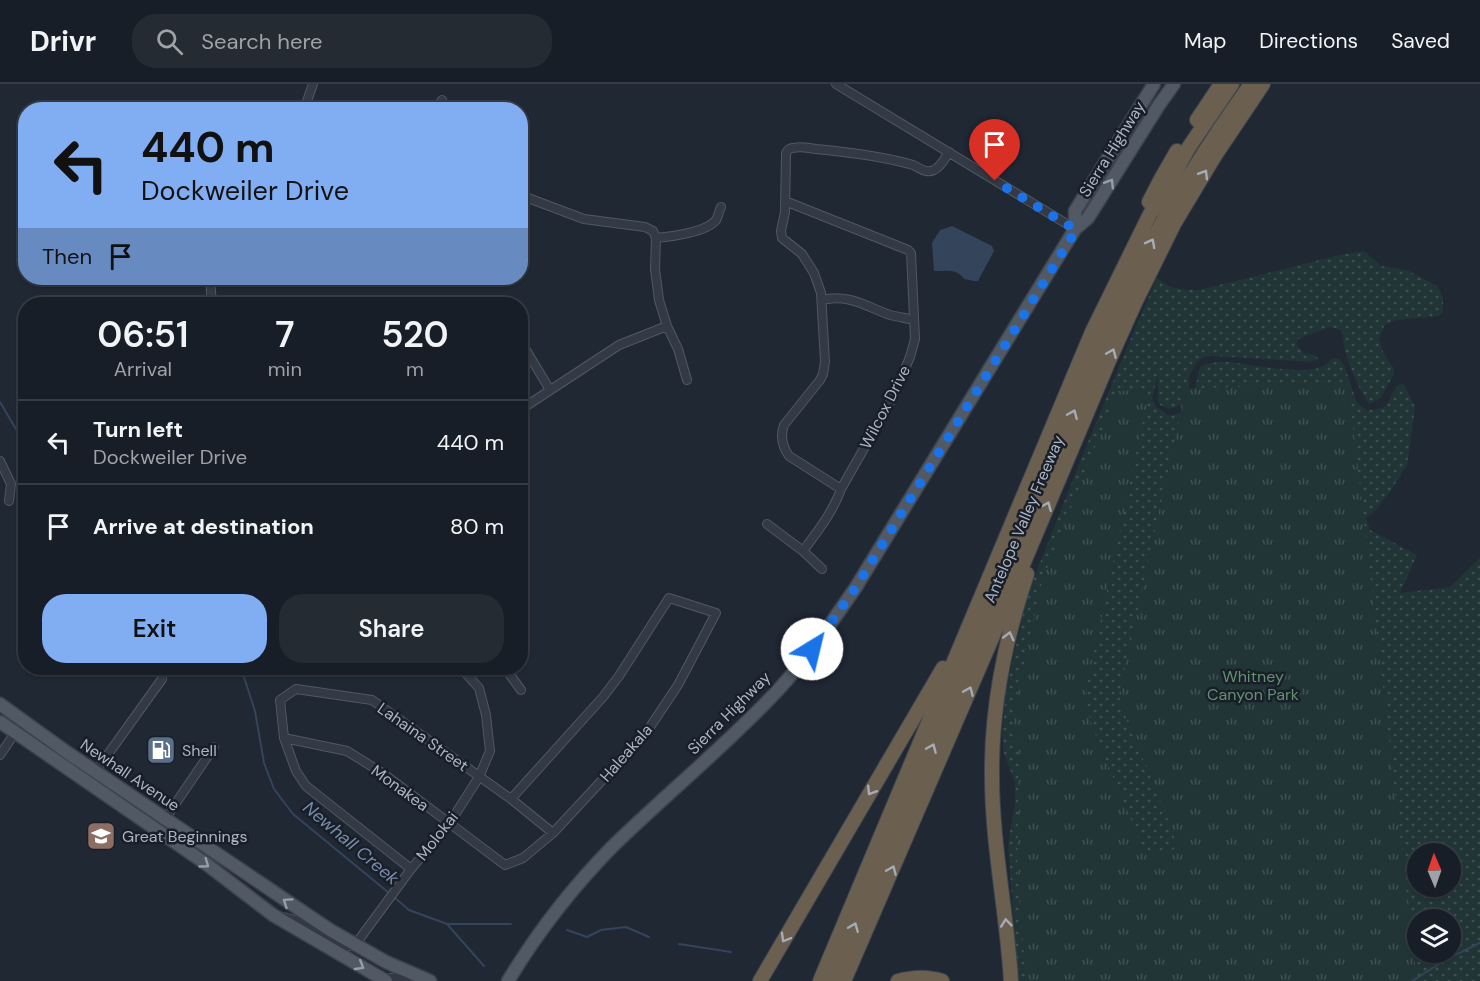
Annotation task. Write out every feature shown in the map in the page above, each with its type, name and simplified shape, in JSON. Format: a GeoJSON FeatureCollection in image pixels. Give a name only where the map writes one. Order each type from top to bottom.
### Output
{"type":"FeatureCollection","features":[{"type":"Feature","properties":{"kind":"highway","name":"Antelope Valley Freeway"},"geometry":{"type":"LineString","coordinates":[[844,981],[1117,341],[1128,275],[1161,177],[1221,84]]}},
{"type":"Feature","properties":{"kind":"highway"},"geometry":{"type":"LineString","coordinates":[[831,981],[957,690],[1103,342],[1150,214],[1190,147],[1232,84]]}},
{"type":"Feature","properties":{"kind":"highway"},"geometry":{"type":"LineString","coordinates":[[820,981],[1092,332],[1208,145],[1251,84]]}},
{"type":"Feature","properties":{"kind":"highway","name":"Antelope Valley Freeway"},"geometry":{"type":"LineString","coordinates":[[812,981],[1077,350],[1128,275],[1174,224],[1216,154],[1263,84]]}},
{"type":"Feature","properties":{"kind":"highway"},"geometry":{"type":"LineString","coordinates":[[1011,981],[993,802],[992,750],[1004,655],[1012,621],[1029,569],[1030,547]]}},
{"type":"Feature","properties":{"kind":"highway"},"geometry":{"type":"LineString","coordinates":[[760,981],[943,668]]}},
{"type":"Feature","properties":{"kind":"highway"},"geometry":{"type":"LineString","coordinates":[[898,981],[923,977],[942,981]]}},
{"type":"Feature","properties":{"kind":"main road","name":"Sierra Highway"},"geometry":{"type":"LineString","coordinates":[[1076,230],[1075,211],[1154,84]]}},
{"type":"Feature","properties":{"kind":"main road","name":"Sierra Highway"},"geometry":{"type":"LineString","coordinates":[[508,981],[551,918],[592,868],[778,689],[822,636],[856,587],[1076,230],[1088,218],[1174,84]]}},
{"type":"Feature","properties":{"kind":"main road","name":"Newhall Avenue"},"geometry":{"type":"LineString","coordinates":[[2,706],[301,912],[386,962],[430,981]]}},
{"type":"Feature","properties":{"kind":"main road","name":"Newhall Avenue"},"geometry":{"type":"LineString","coordinates":[[0,722],[205,863],[273,915],[385,981]]}},
{"type":"Feature","properties":{"kind":"main road"},"geometry":{"type":"LineString","coordinates":[[15,732],[27,732],[53,749],[68,753]]}},
{"type":"Feature","properties":{"kind":"main road"},"geometry":{"type":"LineString","coordinates":[[70,770],[113,783]]}},
{"type":"Feature","properties":{"kind":"main road"},"geometry":{"type":"LineString","coordinates":[[106,795],[113,793],[120,795],[155,820],[165,819]]}},
{"type":"Feature","properties":{"kind":"street"},"geometry":{"type":"LineString","coordinates":[[307,102],[314,84]]}},
{"type":"Feature","properties":{"kind":"street"},"geometry":{"type":"LineString","coordinates":[[836,84],[1076,230]]}},
{"type":"Feature","properties":{"kind":"street"},"geometry":{"type":"LineString","coordinates":[[841,489],[789,456],[782,441],[784,425],[823,374],[825,357],[822,300],[817,279],[805,258],[782,238],[786,153],[795,147],[837,151],[876,157],[915,166],[923,171],[931,171],[936,170],[949,152]]}},
{"type":"Feature","properties":{"kind":"street"},"geometry":{"type":"LineString","coordinates":[[528,198],[584,219],[645,227],[652,231],[656,238],[655,269],[659,300],[687,380]]}},
{"type":"Feature","properties":{"kind":"street","name":"Wilcox Drive"},"geometry":{"type":"LineString","coordinates":[[785,201],[907,249],[911,253],[915,339],[910,357],[892,399],[841,489],[838,499],[803,551]]}},
{"type":"Feature","properties":{"kind":"street"},"geometry":{"type":"LineString","coordinates":[[656,238],[673,237],[710,226],[717,219],[721,207]]}},
{"type":"Feature","properties":{"kind":"street"},"geometry":{"type":"LineString","coordinates":[[822,300],[849,299],[891,315],[914,320]]}},
{"type":"Feature","properties":{"kind":"street"},"geometry":{"type":"LineString","coordinates":[[528,405],[619,345],[667,326]]}},
{"type":"Feature","properties":{"kind":"street"},"geometry":{"type":"LineString","coordinates":[[528,353],[550,390]]}},
{"type":"Feature","properties":{"kind":"street"},"geometry":{"type":"LineString","coordinates":[[0,461],[11,484],[9,501]]}},
{"type":"Feature","properties":{"kind":"street"},"geometry":{"type":"LineString","coordinates":[[767,525],[803,551],[822,569]]}},
{"type":"Feature","properties":{"kind":"street","name":"Haleakala"},"geometry":{"type":"LineString","coordinates":[[505,865],[523,858],[553,833],[646,733],[678,685],[716,613],[669,598],[603,697],[511,799]]}},
{"type":"Feature","properties":{"kind":"street","name":"Molokai"},"geometry":{"type":"LineString","coordinates":[[355,945],[411,869],[449,824],[479,777],[490,751],[486,715],[479,688],[467,675]]}},
{"type":"Feature","properties":{"kind":"street"},"geometry":{"type":"LineString","coordinates":[[510,675],[521,690]]}},
{"type":"Feature","properties":{"kind":"street"},"geometry":{"type":"LineString","coordinates":[[96,771],[162,679]]}},
{"type":"Feature","properties":{"kind":"street","name":"Lahaina Street"},"geometry":{"type":"LineString","coordinates":[[284,738],[280,700],[296,689],[372,700],[511,799],[553,833]]}},
{"type":"Feature","properties":{"kind":"street"},"geometry":{"type":"LineString","coordinates":[[0,754],[15,732]]}},
{"type":"Feature","properties":{"kind":"street"},"geometry":{"type":"LineString","coordinates":[[284,738],[296,771],[306,786],[411,869]]}},
{"type":"Feature","properties":{"kind":"street","name":"Monakea"},"geometry":{"type":"LineString","coordinates":[[284,738],[347,751],[384,774],[505,865]]}},
{"type":"Feature","properties":{"kind":"street"},"geometry":{"type":"LineString","coordinates":[[165,819],[214,747]]}},
{"type":"Feature","properties":{"kind":"street"},"geometry":{"type":"LineString","coordinates":[[273,915],[295,920],[340,948],[355,945]]}},
{"type":"Feature","properties":{"kind":"street"},"geometry":{"type":"LineString","coordinates":[[385,981],[386,962]]}},
{"type":"Feature","properties":{"kind":"street"},"geometry":{"type":"LineString","coordinates":[[385,981],[396,977],[406,981]]}},
{"type":"Feature","properties":{"kind":"green space","name":"Whitney Canyon Park"},"geometry":{"type":"Polygon","coordinates":[[[1364,251],[1381,266],[1407,270],[1437,286],[1443,297],[1443,312],[1439,316],[1392,321],[1384,326],[1379,339],[1383,352],[1394,369],[1394,374],[1381,398],[1369,404],[1352,371],[1341,330],[1330,327],[1298,339],[1296,344],[1304,353],[1314,355],[1319,359],[1309,362],[1204,357],[1197,362],[1189,376],[1189,394],[1185,404],[1169,409],[1160,405],[1158,375],[1152,398],[1156,407],[1170,416],[1188,410],[1200,367],[1217,362],[1306,370],[1326,365],[1333,358],[1339,359],[1344,365],[1357,403],[1367,410],[1381,408],[1387,404],[1398,385],[1404,384],[1415,407],[1407,465],[1390,492],[1374,512],[1366,518],[1370,530],[1417,555],[1400,593],[1450,587],[1480,558],[1480,981],[1018,981],[1008,844],[1015,803],[1015,784],[1004,754],[1002,735],[1006,691],[1028,593],[1157,278],[1166,285],[1176,288],[1199,290],[1364,251]]]}},
{"type":"Feature","properties":{"kind":"green space","name":"Whitney Canyon Park"},"geometry":{"type":"Polygon","coordinates":[[[1348,382],[1409,909],[1407,963],[1415,963],[1417,981],[1026,981],[1017,869],[1019,758],[1012,718],[1042,581],[1117,391],[1148,390],[1148,398],[1087,686],[1087,705],[1091,724],[1138,836],[1140,852],[1175,849],[1173,832],[1121,706],[1119,695],[1181,411],[1182,389],[1348,382]]]}},
{"type":"Feature","properties":{"kind":"water"},"geometry":{"type":"Polygon","coordinates":[[[952,226],[992,246],[994,251],[978,281],[964,279],[954,272],[934,271],[932,243],[940,230],[952,226]]]}},
{"type":"Feature","properties":{"kind":"waterway","name":"Newhall Creek"},"geometry":{"type":"LineString","coordinates":[[0,402],[18,432]]}},
{"type":"Feature","properties":{"kind":"waterway","name":"Newhall Creek"},"geometry":{"type":"LineString","coordinates":[[243,675],[255,711],[264,763],[274,789],[293,814],[389,893]]}},
{"type":"Feature","properties":{"kind":"waterway","name":"Newhall Creek"},"geometry":{"type":"LineString","coordinates":[[394,897],[409,910],[447,924],[484,966]]}},
{"type":"Feature","properties":{"kind":"waterway"},"geometry":{"type":"LineString","coordinates":[[448,924],[511,924]]}},
{"type":"Feature","properties":{"kind":"waterway"},"geometry":{"type":"LineString","coordinates":[[567,930],[587,937],[601,930],[626,927],[649,937]]}},
{"type":"Feature","properties":{"kind":"waterway"},"geometry":{"type":"LineString","coordinates":[[1412,981],[1447,959],[1480,943]]}},
{"type":"Feature","properties":{"kind":"waterway"},"geometry":{"type":"LineString","coordinates":[[679,944],[731,952]]}},
{"type":"Feature","properties":{"kind":"place","name":"Shell"},"geometry":{"type":"Point","coordinates":[161,750]}},
{"type":"Feature","properties":{"kind":"place","name":"Great Beginnings"},"geometry":{"type":"Point","coordinates":[101,836]}},
{"type":"Feature","properties":{"kind":"route"},"geometry":{"type":"LineString","coordinates":[[812,649],[856,587],[1076,230],[995,181]]}}]}
